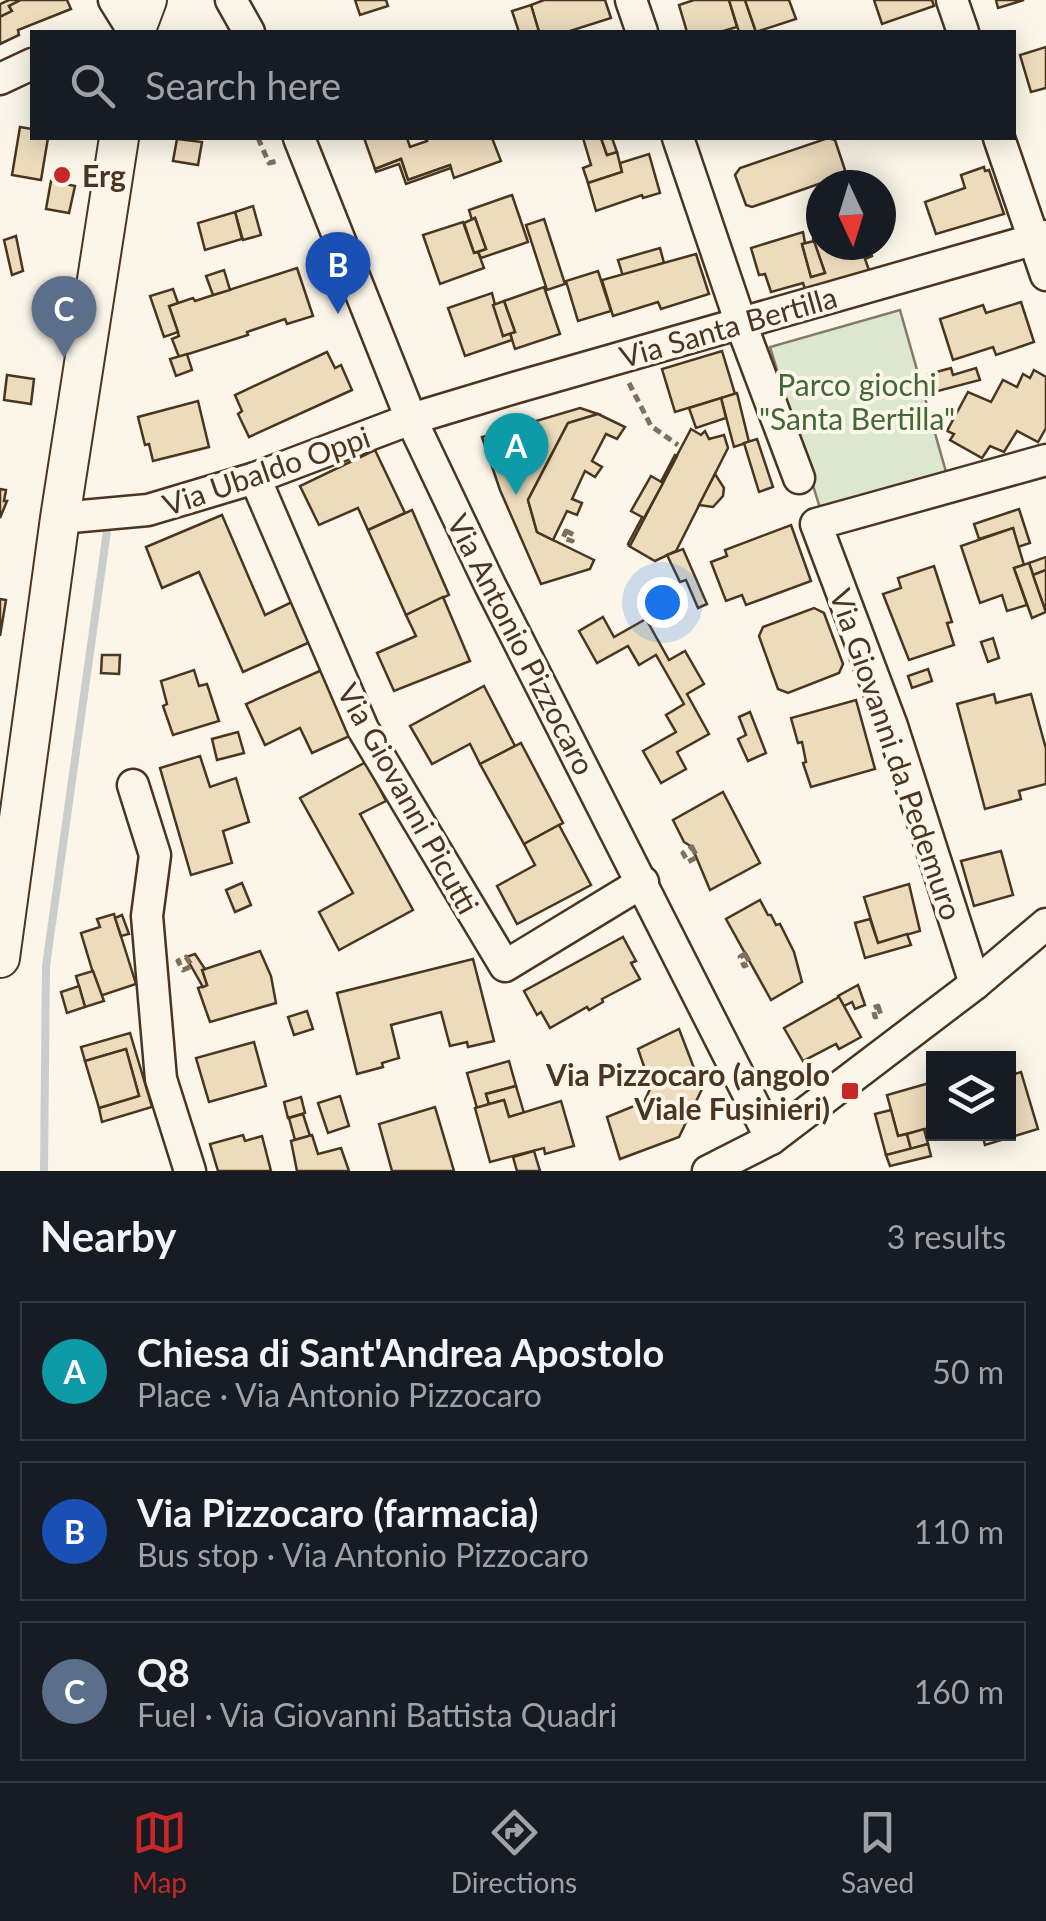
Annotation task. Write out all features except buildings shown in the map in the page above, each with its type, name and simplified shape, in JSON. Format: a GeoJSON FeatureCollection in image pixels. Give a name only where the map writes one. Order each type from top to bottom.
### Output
{"type":"FeatureCollection","features":[{"type":"Feature","properties":{"kind":"main road"},"geometry":{"type":"LineString","coordinates":[[134,30],[137,0]]}},
{"type":"Feature","properties":{"kind":"main road"},"geometry":{"type":"LineString","coordinates":[[135,30],[147,0]]}},
{"type":"Feature","properties":{"kind":"main road"},"geometry":{"type":"LineString","coordinates":[[0,958],[11,792],[60,518],[118,140]]}},
{"type":"Feature","properties":{"kind":"street"},"geometry":{"type":"LineString","coordinates":[[114,0],[133,30]]}},
{"type":"Feature","properties":{"kind":"street"},"geometry":{"type":"LineString","coordinates":[[231,0],[248,30]]}},
{"type":"Feature","properties":{"kind":"street"},"geometry":{"type":"LineString","coordinates":[[252,0],[261,30]]}},
{"type":"Feature","properties":{"kind":"street"},"geometry":{"type":"LineString","coordinates":[[631,0],[641,30]]}},
{"type":"Feature","properties":{"kind":"street"},"geometry":{"type":"LineString","coordinates":[[952,0],[962,30]]}},
{"type":"Feature","properties":{"kind":"street"},"geometry":{"type":"LineString","coordinates":[[0,79],[30,65]]}},
{"type":"Feature","properties":{"kind":"street","name":"Via Antonio Pizzocaro"},"geometry":{"type":"LineString","coordinates":[[300,140],[411,419],[490,585],[772,1139]]}},
{"type":"Feature","properties":{"kind":"street"},"geometry":{"type":"LineString","coordinates":[[679,140],[799,478]]}},
{"type":"Feature","properties":{"kind":"street"},"geometry":{"type":"LineString","coordinates":[[1000,140],[1040,237],[1046,275]]}},
{"type":"Feature","properties":{"kind":"street","name":"Via Santa Bertilla"},"geometry":{"type":"LineString","coordinates":[[411,419],[1040,237]]}},
{"type":"Feature","properties":{"kind":"street","name":"Via Ubaldo Oppi"},"geometry":{"type":"LineString","coordinates":[[60,518],[148,510],[254,478],[411,419]]}},
{"type":"Feature","properties":{"kind":"street","name":"Via Giovanni da Pedemuro"},"geometry":{"type":"LineString","coordinates":[[976,984],[892,726],[816,524],[1046,460]]}},
{"type":"Feature","properties":{"kind":"street","name":"Via Giovanni Picutti"},"geometry":{"type":"LineString","coordinates":[[254,478],[362,728],[505,966],[643,882]]}},
{"type":"Feature","properties":{"kind":"street"},"geometry":{"type":"LineString","coordinates":[[133,784],[155,855],[147,916],[161,1079],[190,1171]]}},
{"type":"Feature","properties":{"kind":"street"},"geometry":{"type":"LineString","coordinates":[[708,1171],[772,1139],[976,984],[1046,924]]}},
{"type":"Feature","properties":{"kind":"path"},"geometry":{"type":"LineString","coordinates":[[620,356],[631,392],[651,426],[678,445]]}},
{"type":"Feature","properties":{"kind":"green space","name":"Parco giochi \"Santa Bertilla\""},"geometry":{"type":"Polygon","coordinates":[[[900,310],[946,472],[820,508],[770,347],[900,310]]]}},
{"type":"Feature","properties":{"kind":"waterway"},"geometry":{"type":"LineString","coordinates":[[44,1171],[46,966],[107,531]]}},
{"type":"Feature","properties":{"kind":"place","name":"Erg"},"geometry":{"type":"Point","coordinates":[62,175]}},
{"type":"Feature","properties":{"kind":"place","name":"Via Pizzocaro (farmacia)"},"geometry":{"type":"Point","coordinates":[338,314]}},
{"type":"Feature","properties":{"kind":"place","name":"Q8"},"geometry":{"type":"Point","coordinates":[64,358]}},
{"type":"Feature","properties":{"kind":"place","name":"Chiesa di Sant'Andrea Apostolo"},"geometry":{"type":"Point","coordinates":[516,495]}},
{"type":"Feature","properties":{"kind":"place","name":"Via Pizzocaro (angolo Viale Fusinieri)"},"geometry":{"type":"Point","coordinates":[850,1091]}}]}
